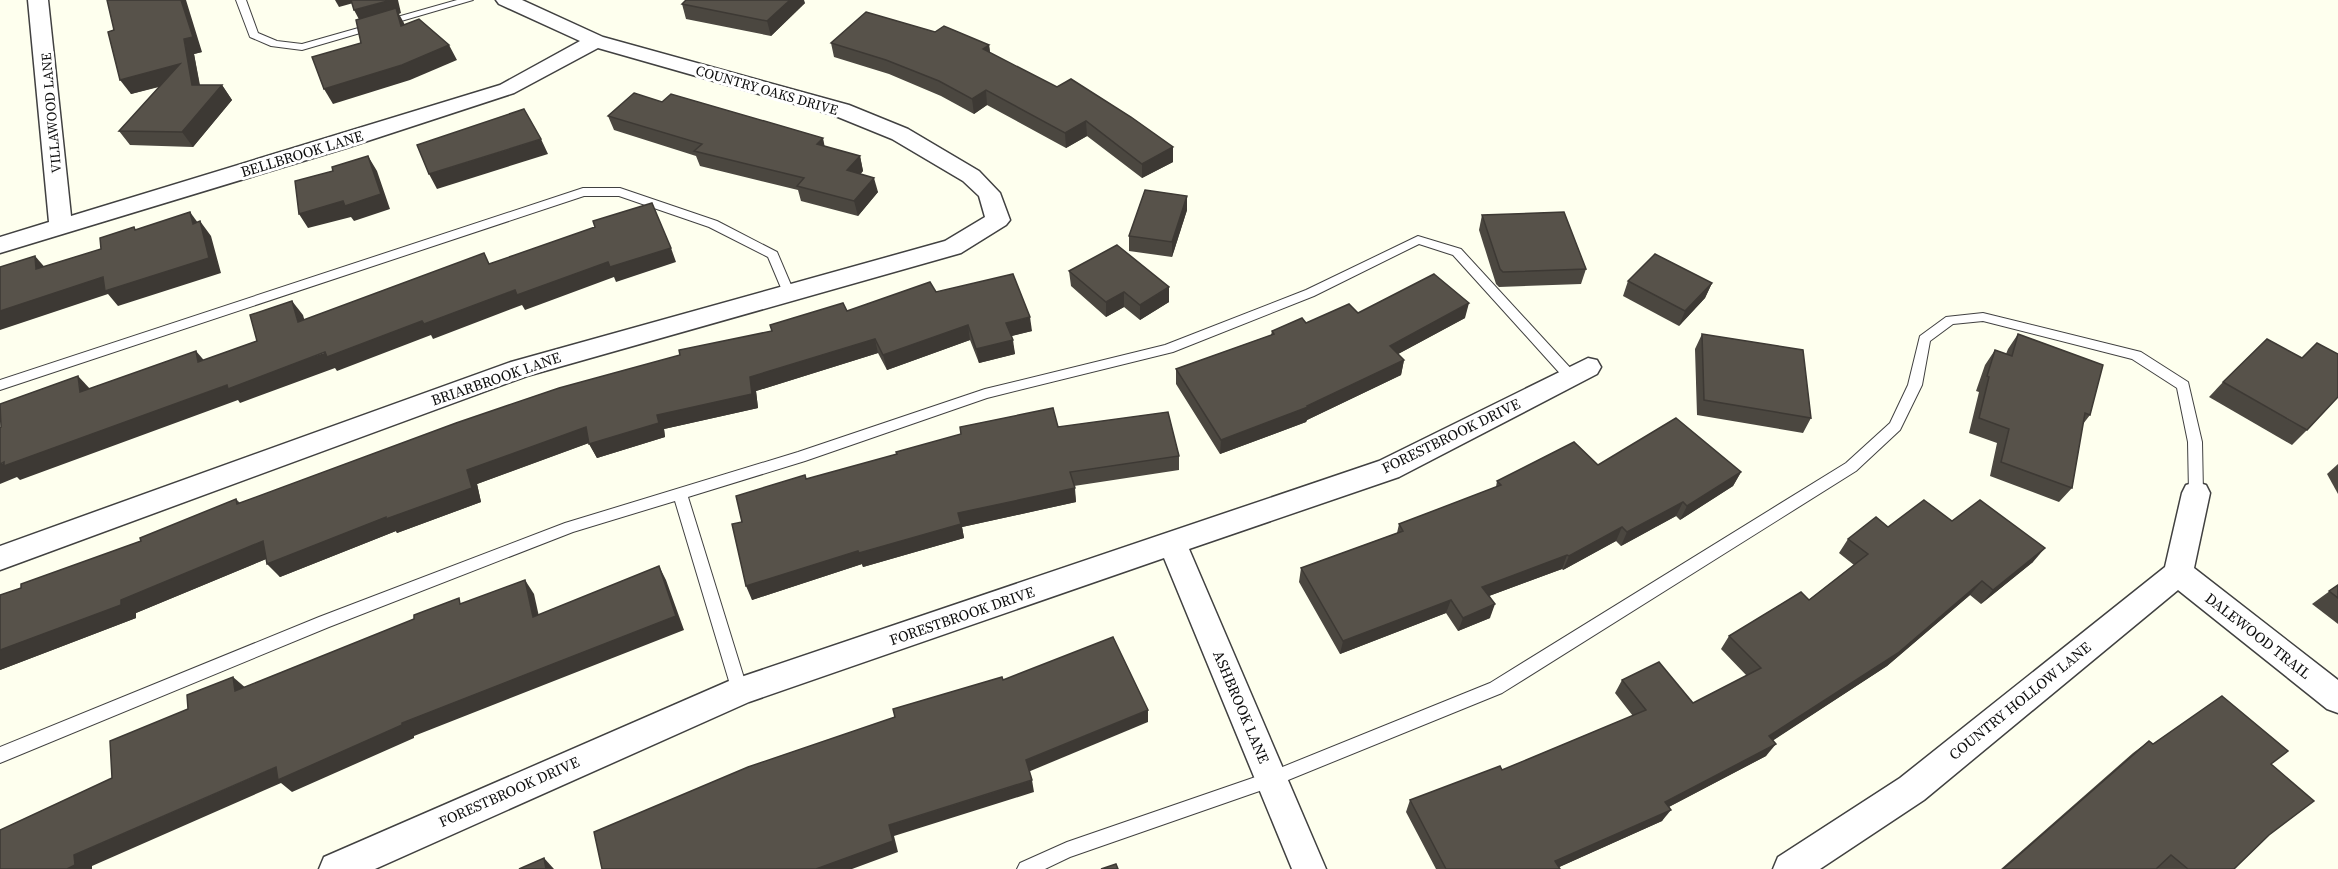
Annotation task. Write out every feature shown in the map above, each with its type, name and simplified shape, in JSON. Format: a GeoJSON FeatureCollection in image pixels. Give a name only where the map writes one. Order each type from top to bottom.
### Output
{"type":"FeatureCollection","features":[{"type":"Feature","properties":{"kind":"street","name":"VILLAWOOD LANE"},"geometry":{"type":"LineString","coordinates":[[38,0],[61,227]]}},
{"type":"Feature","properties":{"kind":"street","name":"COUNTRY OAKS DRIVE"},"geometry":{"type":"LineString","coordinates":[[506,0],[596,41],[841,110],[900,134],[971,176],[989,193],[998,220]]}},
{"type":"Feature","properties":{"kind":"street","name":"BELLBROOK LANE"},"geometry":{"type":"LineString","coordinates":[[0,245],[327,147],[507,89],[596,41]]}},
{"type":"Feature","properties":{"kind":"street","name":"BRIARBROOK LANE"},"geometry":{"type":"LineString","coordinates":[[0,558],[520,369],[952,247],[998,220]]}},
{"type":"Feature","properties":{"kind":"street","name":"FORESTBROOK DRIVE"},"geometry":{"type":"LineString","coordinates":[[336,869],[740,691],[1389,469],[1579,372]]}},
{"type":"Feature","properties":{"kind":"street"},"geometry":{"type":"LineString","coordinates":[[2178,573],[2196,493]]}},
{"type":"Feature","properties":{"kind":"street","name":"ASHBROOK LANE"},"geometry":{"type":"LineString","coordinates":[[1173,544],[1309,869]]}},
{"type":"Feature","properties":{"kind":"street","name":"DALEWOOD TRAIL"},"geometry":{"type":"LineString","coordinates":[[2178,573],[2338,699]]}},
{"type":"Feature","properties":{"kind":"street","name":"COUNTRY HOLLOW LANE"},"geometry":{"type":"LineString","coordinates":[[1790,869],[1912,789],[2178,573]]}},
{"type":"Feature","properties":{"kind":"lane"},"geometry":{"type":"LineString","coordinates":[[241,0],[254,35],[275,44],[302,47],[468,0]]}},
{"type":"Feature","properties":{"kind":"lane"},"geometry":{"type":"LineString","coordinates":[[0,385],[583,192],[620,192],[713,224],[773,255],[788,292]]}},
{"type":"Feature","properties":{"kind":"lane"},"geometry":{"type":"LineString","coordinates":[[0,755],[324,622],[570,526],[801,457],[985,394],[1168,349],[1310,293],[1418,240],[1457,252],[1579,372]]}},
{"type":"Feature","properties":{"kind":"lane"},"geometry":{"type":"LineString","coordinates":[[1026,869],[1067,850],[1271,778],[1496,688],[1851,467],[1894,426],[1915,385],[1924,339],[1950,320],[1983,317],[2136,354],[2183,385],[2195,442],[2196,493]]}},
{"type":"Feature","properties":{"kind":"lane"},"geometry":{"type":"LineString","coordinates":[[680,493],[740,691]]}},
{"type":"Feature","properties":{"kind":"building"},"geometry":{"type":"Polygon","coordinates":[[[107,0],[181,0],[193,37],[184,39],[192,85],[222,85],[182,132],[119,131],[180,64],[120,80],[108,32],[114,30],[107,0]]]}},
{"type":"Feature","properties":{"kind":"building"},"geometry":{"type":"Polygon","coordinates":[[[351,0],[391,0],[354,10],[351,0]]]}},
{"type":"Feature","properties":{"kind":"building"},"geometry":{"type":"Polygon","coordinates":[[[686,0],[790,0],[767,21],[682,4],[686,0]]]}},
{"type":"Feature","properties":{"kind":"building"},"geometry":{"type":"Polygon","coordinates":[[[396,8],[401,26],[419,19],[449,45],[402,65],[324,89],[312,57],[361,43],[356,20],[396,8]]]}},
{"type":"Feature","properties":{"kind":"building"},"geometry":{"type":"Polygon","coordinates":[[[866,12],[935,32],[944,26],[989,45],[983,49],[1057,87],[1071,79],[1173,147],[1142,164],[1086,121],[1065,133],[986,90],[972,99],[939,81],[886,60],[831,43],[866,12]]]}},
{"type":"Feature","properties":{"kind":"building"},"geometry":{"type":"Polygon","coordinates":[[[634,93],[662,102],[671,94],[823,138],[817,144],[860,156],[847,170],[874,178],[854,201],[797,186],[804,178],[694,151],[702,144],[608,116],[634,93]]]}},
{"type":"Feature","properties":{"kind":"building"},"geometry":{"type":"Polygon","coordinates":[[[524,109],[541,139],[429,174],[417,145],[524,109]]]}},
{"type":"Feature","properties":{"kind":"building"},"geometry":{"type":"Polygon","coordinates":[[[368,156],[381,194],[345,206],[343,201],[299,214],[295,181],[333,171],[332,167],[368,156]]]}},
{"type":"Feature","properties":{"kind":"building"},"geometry":{"type":"Polygon","coordinates":[[[1145,190],[1187,196],[1172,242],[1129,236],[1145,190]]]}},
{"type":"Feature","properties":{"kind":"building"},"geometry":{"type":"Polygon","coordinates":[[[652,203],[671,248],[610,267],[608,262],[517,295],[515,290],[424,324],[422,321],[327,357],[325,352],[228,389],[227,385],[4,466],[4,462],[0,464],[0,404],[78,376],[80,392],[196,351],[198,362],[257,341],[250,315],[292,301],[298,322],[484,253],[489,264],[595,227],[593,221],[652,203]]]}},
{"type":"Feature","properties":{"kind":"building"},"geometry":{"type":"Polygon","coordinates":[[[190,212],[193,224],[200,221],[209,258],[105,291],[103,277],[0,311],[0,267],[35,256],[36,269],[101,249],[100,238],[134,227],[135,230],[190,212]]]}},
{"type":"Feature","properties":{"kind":"building"},"geometry":{"type":"Polygon","coordinates":[[[1564,212],[1586,269],[1503,272],[1500,269],[1482,215],[1564,212]]]}},
{"type":"Feature","properties":{"kind":"building"},"geometry":{"type":"Polygon","coordinates":[[[1117,245],[1169,287],[1140,305],[1124,292],[1106,302],[1069,271],[1117,245]]]}},
{"type":"Feature","properties":{"kind":"building"},"geometry":{"type":"Polygon","coordinates":[[[1655,254],[1712,283],[1685,311],[1628,281],[1655,254]]]}},
{"type":"Feature","properties":{"kind":"building"},"geometry":{"type":"Polygon","coordinates":[[[1013,274],[1030,317],[1006,323],[1013,340],[976,349],[968,325],[883,355],[875,339],[750,377],[752,394],[657,415],[659,423],[589,444],[586,427],[467,470],[472,488],[386,519],[386,517],[267,564],[263,541],[121,600],[121,605],[0,650],[0,595],[21,588],[21,584],[141,541],[140,538],[236,499],[237,504],[456,423],[559,388],[680,355],[679,350],[772,331],[770,325],[843,303],[847,311],[930,282],[936,292],[1013,274]]]}},
{"type":"Feature","properties":{"kind":"building"},"geometry":{"type":"Polygon","coordinates":[[[1434,274],[1469,303],[1390,346],[1404,360],[1308,407],[1221,440],[1176,369],[1274,334],[1272,331],[1302,318],[1306,323],[1349,304],[1358,313],[1434,274]]]}},
{"type":"Feature","properties":{"kind":"building"},"geometry":{"type":"Polygon","coordinates":[[[1702,334],[1803,350],[1811,418],[1704,400],[1702,334]]]}},
{"type":"Feature","properties":{"kind":"building"},"geometry":{"type":"Polygon","coordinates":[[[2018,334],[2103,365],[2090,415],[2085,413],[2072,488],[2001,462],[2009,429],[1979,418],[1989,377],[1987,376],[1995,350],[2012,356],[2018,334]]]}},
{"type":"Feature","properties":{"kind":"building"},"geometry":{"type":"Polygon","coordinates":[[[2267,339],[2302,358],[2317,343],[2338,354],[2338,397],[2307,430],[2223,382],[2267,339]]]}},
{"type":"Feature","properties":{"kind":"building"},"geometry":{"type":"Polygon","coordinates":[[[1053,408],[1058,427],[1168,412],[1179,456],[1070,472],[1075,488],[958,513],[961,524],[859,553],[858,551],[746,586],[732,524],[742,522],[736,496],[805,475],[806,479],[897,454],[896,452],[961,434],[960,427],[1053,408]]]}},
{"type":"Feature","properties":{"kind":"building"},"geometry":{"type":"Polygon","coordinates":[[[1676,418],[1741,472],[1687,506],[1683,502],[1627,532],[1622,527],[1569,556],[1482,587],[1495,604],[1463,618],[1451,600],[1343,641],[1301,568],[1403,531],[1399,524],[1501,485],[1497,481],[1574,442],[1598,465],[1676,418]]]}},
{"type":"Feature","properties":{"kind":"building"},"geometry":{"type":"Polygon","coordinates":[[[1924,500],[1952,521],[1980,500],[2045,548],[1993,590],[1982,581],[1898,653],[1769,736],[1776,744],[1665,802],[1671,810],[1555,861],[1560,869],[1446,869],[1410,800],[1500,766],[1502,770],[1646,710],[1622,680],[1659,662],[1693,703],[1761,668],[1729,636],[1801,592],[1809,600],[1868,554],[1848,539],[1876,517],[1888,527],[1924,500]]]}},
{"type":"Feature","properties":{"kind":"building"},"geometry":{"type":"Polygon","coordinates":[[[659,566],[676,616],[402,723],[402,725],[278,780],[276,767],[74,855],[75,865],[67,869],[0,869],[0,830],[112,778],[110,741],[188,709],[187,695],[233,677],[235,691],[414,619],[414,615],[459,598],[460,604],[525,580],[533,617],[659,566]]]}},
{"type":"Feature","properties":{"kind":"building"},"geometry":{"type":"Polygon","coordinates":[[[2338,585],[2338,598],[2329,591],[2338,585]]]}},
{"type":"Feature","properties":{"kind":"building"},"geometry":{"type":"Polygon","coordinates":[[[1113,637],[1148,710],[1026,760],[1032,780],[889,825],[893,841],[816,869],[602,869],[594,832],[748,767],[895,717],[893,709],[1002,677],[1003,680],[1113,637]]]}},
{"type":"Feature","properties":{"kind":"building"},"geometry":{"type":"Polygon","coordinates":[[[2222,696],[2288,751],[2271,764],[2314,801],[2269,835],[2234,869],[2188,869],[2171,855],[2156,869],[2003,869],[2149,741],[2153,744],[2222,696]]]}},
{"type":"Feature","properties":{"kind":"building"},"geometry":{"type":"Polygon","coordinates":[[[544,858],[546,869],[519,869],[544,858]]]}},
{"type":"Feature","properties":{"kind":"building"},"geometry":{"type":"Polygon","coordinates":[[[1116,864],[1118,869],[1101,869],[1116,864]]]}}]}
